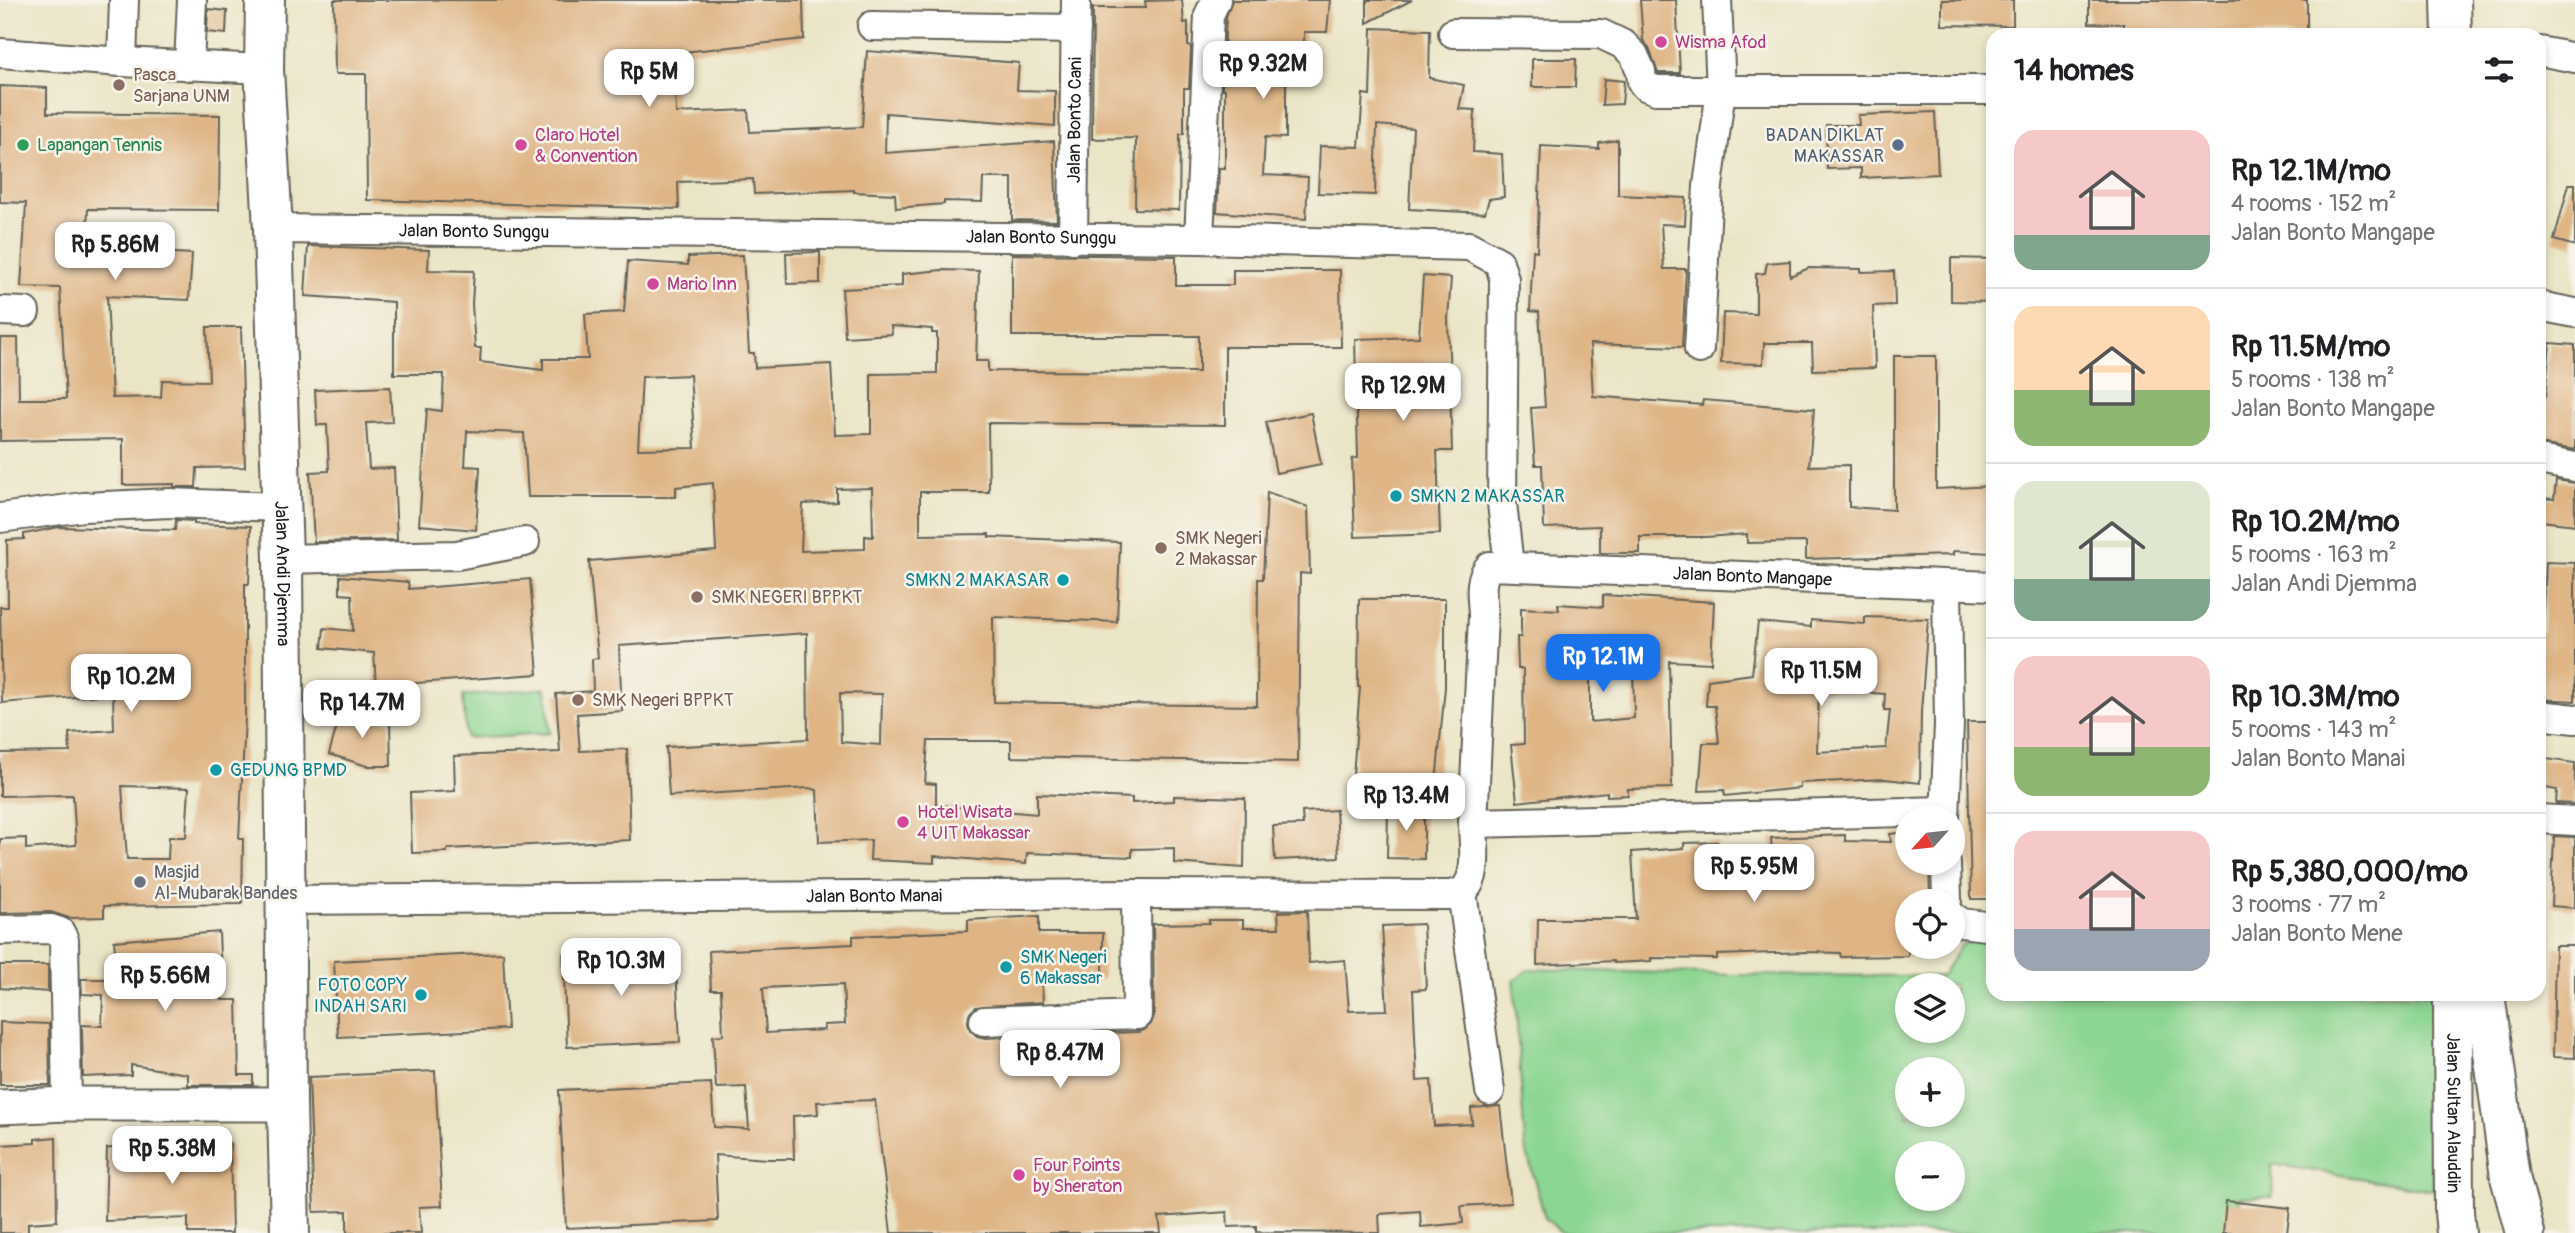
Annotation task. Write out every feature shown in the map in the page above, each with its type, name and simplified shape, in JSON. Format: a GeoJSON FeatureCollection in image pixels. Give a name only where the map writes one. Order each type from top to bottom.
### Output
{"type":"FeatureCollection","features":[{"type":"Feature","properties":{"kind":"main road","name":"Jalan Andi Djemma"},"geometry":{"type":"LineString","coordinates":[[265,0],[264,69],[283,559],[284,900],[290,1233]]}},
{"type":"Feature","properties":{"kind":"main road"},"geometry":{"type":"LineString","coordinates":[[2451,0],[2452,28]]}},
{"type":"Feature","properties":{"kind":"main road"},"geometry":{"type":"LineString","coordinates":[[2474,0],[2474,28]]}},
{"type":"Feature","properties":{"kind":"main road","name":"Jalan Sultan Alauddin"},"geometry":{"type":"LineString","coordinates":[[2453,1001],[2456,1233]]}},
{"type":"Feature","properties":{"kind":"main road","name":"Jalan Sultan Alauddin"},"geometry":{"type":"LineString","coordinates":[[2486,1001],[2510,1177],[2525,1233]]}},
{"type":"Feature","properties":{"kind":"main road"},"geometry":{"type":"LineString","coordinates":[[2474,1233],[2476,1218],[2473,1191],[2476,1170],[2487,1162],[2497,1166],[2510,1177]]}},
{"type":"Feature","properties":{"kind":"street"},"geometry":{"type":"LineString","coordinates":[[121,62],[124,0]]}},
{"type":"Feature","properties":{"kind":"street"},"geometry":{"type":"LineString","coordinates":[[189,66],[192,0]]}},
{"type":"Feature","properties":{"kind":"street","name":"Jalan Bonto Cani"},"geometry":{"type":"LineString","coordinates":[[1073,239],[1076,0]]}},
{"type":"Feature","properties":{"kind":"street"},"geometry":{"type":"LineString","coordinates":[[1199,239],[1209,15],[1216,0]]}},
{"type":"Feature","properties":{"kind":"street"},"geometry":{"type":"LineString","coordinates":[[1699,349],[1708,186],[1721,90],[1717,0]]}},
{"type":"Feature","properties":{"kind":"street"},"geometry":{"type":"LineString","coordinates":[[872,26],[1076,29]]}},
{"type":"Feature","properties":{"kind":"street"},"geometry":{"type":"LineString","coordinates":[[1453,33],[1601,34],[1624,46],[1634,55],[1641,71],[1642,82],[1648,88],[1669,91],[1986,90]]}},
{"type":"Feature","properties":{"kind":"street"},"geometry":{"type":"LineString","coordinates":[[2546,52],[2575,58]]}},
{"type":"Feature","properties":{"kind":"street"},"geometry":{"type":"LineString","coordinates":[[0,53],[264,69]]}},
{"type":"Feature","properties":{"kind":"street","name":"Jalan Bonto Sunggu"},"geometry":{"type":"LineString","coordinates":[[272,229],[1199,239],[1469,246],[1499,262],[1504,279],[1502,503],[1509,566]]}},
{"type":"Feature","properties":{"kind":"street"},"geometry":{"type":"LineString","coordinates":[[2546,307],[2575,313]]}},
{"type":"Feature","properties":{"kind":"street"},"geometry":{"type":"LineString","coordinates":[[2546,461],[2575,467]]}},
{"type":"Feature","properties":{"kind":"street"},"geometry":{"type":"LineString","coordinates":[[0,518],[84,507],[170,503],[281,507]]}},
{"type":"Feature","properties":{"kind":"street"},"geometry":{"type":"LineString","coordinates":[[283,559],[457,555],[525,541]]}},
{"type":"Feature","properties":{"kind":"street"},"geometry":{"type":"LineString","coordinates":[[1490,1091],[1462,892],[1469,886],[1473,868],[1484,575],[1490,566],[1509,566]]}},
{"type":"Feature","properties":{"kind":"street","name":"Jalan Bonto Mangape"},"geometry":{"type":"LineString","coordinates":[[1509,566],[1568,571],[1986,586]]}},
{"type":"Feature","properties":{"kind":"street"},"geometry":{"type":"LineString","coordinates":[[1945,805],[1949,725],[1947,585]]}},
{"type":"Feature","properties":{"kind":"street"},"geometry":{"type":"LineString","coordinates":[[2546,716],[2575,719]]}},
{"type":"Feature","properties":{"kind":"street"},"geometry":{"type":"LineString","coordinates":[[1473,823],[1895,815]]}},
{"type":"Feature","properties":{"kind":"street"},"geometry":{"type":"LineString","coordinates":[[2546,819],[2575,821]]}},
{"type":"Feature","properties":{"kind":"street","name":"Jalan Bonto Manai"},"geometry":{"type":"LineString","coordinates":[[284,900],[1136,894],[1450,895],[1462,892]]}},
{"type":"Feature","properties":{"kind":"street"},"geometry":{"type":"LineString","coordinates":[[984,1021],[1137,1015],[1136,894]]}},
{"type":"Feature","properties":{"kind":"street"},"geometry":{"type":"LineString","coordinates":[[1965,923],[1986,926]]}},
{"type":"Feature","properties":{"kind":"street"},"geometry":{"type":"LineString","coordinates":[[0,930],[51,929],[60,932],[64,940],[67,1104]]}},
{"type":"Feature","properties":{"kind":"street"},"geometry":{"type":"LineString","coordinates":[[0,1107],[67,1104],[287,1104]]}},
{"type":"Feature","properties":{"kind":"green space"},"geometry":{"type":"Polygon","coordinates":[[[546,688],[550,733],[466,738],[463,696],[546,688]]]}},
{"type":"Feature","properties":{"kind":"green space"},"geometry":{"type":"Polygon","coordinates":[[[1986,941],[1986,1001],[2436,1001],[2433,1190],[2272,1164],[2273,1197],[2239,1197],[2234,1233],[1562,1233],[1545,1218],[1525,1146],[1514,981],[1529,969],[1732,975],[1895,976],[1895,1043],[1965,1043],[1965,973],[1944,973],[1953,959],[1965,959],[1965,944],[1986,941]]]}},
{"type":"Feature","properties":{"kind":"building"},"geometry":{"type":"Polygon","coordinates":[[[334,0],[803,0],[804,39],[674,53],[676,113],[748,110],[750,132],[862,127],[867,51],[1019,63],[1017,90],[1055,91],[1055,126],[886,113],[885,153],[1054,141],[1057,221],[1012,220],[1012,178],[983,178],[982,202],[944,201],[944,204],[896,208],[895,194],[854,190],[754,194],[753,179],[678,182],[679,209],[367,200],[366,74],[335,74],[334,0]]]}},
{"type":"Feature","properties":{"kind":"building"},"geometry":{"type":"Polygon","coordinates":[[[1182,0],[1184,23],[1188,22],[1188,46],[1191,47],[1189,88],[1184,88],[1184,134],[1180,134],[1179,210],[1135,209],[1136,138],[1092,139],[1093,8],[1146,8],[1145,1],[1182,0]]]}},
{"type":"Feature","properties":{"kind":"building"},"geometry":{"type":"Polygon","coordinates":[[[1232,0],[1330,0],[1327,32],[1304,32],[1304,76],[1286,76],[1286,138],[1265,137],[1263,175],[1308,177],[1306,219],[1217,212],[1219,168],[1225,168],[1225,89],[1222,89],[1226,17],[1232,0]]]}},
{"type":"Feature","properties":{"kind":"building"},"geometry":{"type":"Polygon","coordinates":[[[1367,0],[1412,0],[1367,23],[1367,0]]]}},
{"type":"Feature","properties":{"kind":"building","name":"Wisma Afod"},"geometry":{"type":"Polygon","coordinates":[[[1640,0],[1676,0],[1680,73],[1658,73],[1649,48],[1643,40],[1640,0]]]}},
{"type":"Feature","properties":{"kind":"building"},"geometry":{"type":"Polygon","coordinates":[[[1942,0],[2013,0],[2013,26],[1942,25],[1942,0]]]}},
{"type":"Feature","properties":{"kind":"building"},"geometry":{"type":"Polygon","coordinates":[[[2089,0],[2307,0],[2307,28],[2124,28],[2124,24],[2089,23],[2089,0]]]}},
{"type":"Feature","properties":{"kind":"building"},"geometry":{"type":"Polygon","coordinates":[[[208,9],[227,11],[226,34],[207,32],[208,9]]]}},
{"type":"Feature","properties":{"kind":"building"},"geometry":{"type":"Polygon","coordinates":[[[1372,28],[1430,30],[1429,78],[1464,85],[1459,109],[1475,110],[1473,152],[1502,154],[1504,197],[1489,199],[1485,213],[1409,209],[1413,128],[1377,125],[1375,195],[1318,193],[1320,146],[1359,147],[1363,94],[1370,95],[1372,28]]]}},
{"type":"Feature","properties":{"kind":"building"},"geometry":{"type":"Polygon","coordinates":[[[1532,59],[1576,59],[1575,87],[1532,87],[1532,59]]]}},
{"type":"Feature","properties":{"kind":"building"},"geometry":{"type":"Polygon","coordinates":[[[1604,79],[1624,81],[1622,104],[1602,105],[1604,79]]]}},
{"type":"Feature","properties":{"kind":"building"},"geometry":{"type":"Polygon","coordinates":[[[0,86],[47,88],[47,113],[220,115],[219,210],[88,209],[86,248],[192,254],[189,300],[107,296],[112,398],[161,397],[162,380],[209,381],[207,327],[241,327],[245,467],[197,468],[196,487],[174,487],[174,484],[123,485],[123,439],[0,441],[0,338],[18,338],[19,399],[66,399],[60,288],[21,287],[26,203],[0,202],[0,86]]]}},
{"type":"Feature","properties":{"kind":"building","name":"BADAN DIKLAT MAKASSAR"},"geometry":{"type":"Polygon","coordinates":[[[1935,112],[1938,174],[1861,178],[1861,168],[1827,169],[1826,125],[1859,125],[1858,115],[1935,112]]]}},
{"type":"Feature","properties":{"kind":"building"},"geometry":{"type":"Polygon","coordinates":[[[1618,140],[1618,195],[1686,198],[1685,225],[1661,224],[1664,269],[1686,269],[1682,347],[1590,344],[1593,396],[1702,405],[1703,400],[1814,409],[1809,466],[1849,465],[1849,507],[1894,510],[1894,356],[1936,356],[1936,489],[1986,486],[1986,553],[1953,551],[1953,555],[1806,559],[1806,542],[1747,543],[1747,534],[1640,537],[1640,553],[1600,553],[1600,526],[1544,528],[1542,465],[1535,465],[1531,408],[1545,407],[1539,312],[1530,311],[1533,250],[1537,251],[1541,146],[1599,149],[1599,143],[1618,140]]]}},
{"type":"Feature","properties":{"kind":"building"},"geometry":{"type":"Polygon","coordinates":[[[2569,184],[2575,184],[2575,246],[2554,240],[2569,184]]]}},
{"type":"Feature","properties":{"kind":"building"},"geometry":{"type":"Polygon","coordinates":[[[308,246],[429,250],[428,270],[474,271],[472,304],[475,348],[481,348],[480,362],[543,370],[543,359],[588,359],[585,314],[624,312],[628,261],[688,265],[688,257],[743,255],[749,353],[754,353],[755,368],[831,364],[835,435],[871,434],[871,374],[937,373],[937,333],[932,333],[932,329],[891,326],[892,334],[845,337],[842,289],[902,286],[902,274],[942,270],[979,271],[976,361],[988,361],[988,371],[1199,372],[1199,336],[1012,336],[1012,254],[1176,256],[1176,285],[1233,285],[1233,270],[1340,270],[1341,347],[1225,347],[1225,425],[988,423],[989,492],[920,492],[920,535],[989,534],[989,537],[1120,542],[1117,622],[993,617],[994,702],[1257,706],[1258,579],[1263,579],[1267,492],[1308,507],[1310,574],[1300,573],[1298,762],[1011,757],[1011,741],[928,741],[925,783],[936,784],[936,805],[1037,814],[1037,794],[1132,798],[1132,803],[1174,801],[1174,796],[1245,798],[1244,868],[1174,863],[1174,848],[1132,849],[1132,857],[1027,853],[1026,864],[934,856],[934,863],[870,860],[871,840],[819,842],[817,790],[809,788],[669,796],[666,747],[808,739],[807,633],[619,646],[622,711],[577,714],[580,751],[627,749],[630,840],[412,853],[410,793],[455,791],[454,756],[560,752],[556,694],[593,691],[592,659],[598,658],[589,561],[716,551],[713,483],[676,487],[676,497],[528,497],[524,433],[467,431],[465,466],[480,467],[476,530],[419,525],[427,409],[442,411],[444,374],[394,374],[394,302],[305,296],[308,246]],[[690,375],[642,377],[638,449],[695,448],[690,375]],[[872,488],[837,489],[837,502],[803,504],[801,551],[865,549],[865,536],[873,537],[872,488]],[[840,693],[841,742],[881,745],[882,694],[840,693]]]}},
{"type":"Feature","properties":{"kind":"building"},"geometry":{"type":"Polygon","coordinates":[[[820,252],[820,283],[787,284],[786,253],[820,252]]]}},
{"type":"Feature","properties":{"kind":"building"},"geometry":{"type":"Polygon","coordinates":[[[1951,258],[1986,259],[1986,302],[1951,301],[1951,258]]]}},
{"type":"Feature","properties":{"kind":"building"},"geometry":{"type":"Polygon","coordinates":[[[1790,261],[1790,276],[1809,268],[1861,269],[1861,272],[1894,271],[1895,305],[1873,306],[1875,368],[1813,370],[1812,343],[1764,343],[1763,364],[1721,363],[1723,313],[1756,314],[1756,274],[1765,273],[1767,263],[1790,261]]]}},
{"type":"Feature","properties":{"kind":"building"},"geometry":{"type":"Polygon","coordinates":[[[1423,276],[1451,278],[1448,319],[1452,451],[1437,451],[1440,534],[1355,537],[1352,459],[1358,458],[1355,339],[1419,337],[1423,276]]]}},
{"type":"Feature","properties":{"kind":"building"},"geometry":{"type":"Polygon","coordinates":[[[2550,343],[2575,345],[2575,450],[2546,445],[2546,386],[2550,343]]]}},
{"type":"Feature","properties":{"kind":"building"},"geometry":{"type":"Polygon","coordinates":[[[390,387],[392,422],[366,423],[369,469],[394,468],[397,540],[314,542],[310,472],[329,471],[327,425],[317,425],[315,390],[390,387]]]}},
{"type":"Feature","properties":{"kind":"building"},"geometry":{"type":"Polygon","coordinates":[[[1311,413],[1321,464],[1276,473],[1266,422],[1311,413]]]}},
{"type":"Feature","properties":{"kind":"building"},"geometry":{"type":"Polygon","coordinates":[[[2556,480],[2575,483],[2575,525],[2546,522],[2546,498],[2554,499],[2556,480]]]}},
{"type":"Feature","properties":{"kind":"building"},"geometry":{"type":"Polygon","coordinates":[[[176,520],[194,521],[194,524],[251,526],[249,584],[245,584],[245,718],[239,839],[243,839],[242,904],[104,906],[104,917],[69,918],[51,912],[0,913],[0,839],[26,838],[26,849],[76,845],[73,795],[0,796],[0,753],[70,752],[69,733],[114,730],[113,694],[2,703],[0,607],[8,607],[7,540],[24,539],[24,534],[59,527],[175,530],[176,520]],[[122,786],[127,859],[168,859],[169,837],[186,837],[189,788],[122,786]]]}},
{"type":"Feature","properties":{"kind":"building"},"geometry":{"type":"Polygon","coordinates":[[[2546,562],[2575,563],[2575,701],[2546,699],[2546,562]]]}},
{"type":"Feature","properties":{"kind":"building"},"geometry":{"type":"Polygon","coordinates":[[[340,576],[408,582],[409,589],[530,579],[538,674],[376,686],[374,653],[322,648],[324,628],[353,631],[352,595],[340,594],[340,576]]]}},
{"type":"Feature","properties":{"kind":"building"},"geometry":{"type":"Polygon","coordinates":[[[1603,595],[1714,602],[1711,663],[1669,661],[1672,788],[1628,789],[1628,795],[1607,796],[1607,792],[1517,802],[1511,745],[1524,744],[1523,669],[1518,669],[1517,637],[1521,637],[1521,608],[1559,610],[1558,604],[1603,607],[1603,595]],[[1592,656],[1590,722],[1634,718],[1633,658],[1592,656]]]}},
{"type":"Feature","properties":{"kind":"building"},"geometry":{"type":"Polygon","coordinates":[[[1359,599],[1445,599],[1445,687],[1436,783],[1353,776],[1360,687],[1359,599]]]}},
{"type":"Feature","properties":{"kind":"building"},"geometry":{"type":"Polygon","coordinates":[[[1865,617],[1928,619],[1921,712],[1920,783],[1885,779],[1800,783],[1800,788],[1725,796],[1724,790],[1699,791],[1703,743],[1719,743],[1715,706],[1706,706],[1708,680],[1752,674],[1758,622],[1811,627],[1811,620],[1865,624],[1865,617]],[[1819,689],[1817,752],[1886,748],[1890,710],[1884,710],[1885,694],[1819,689]]]}},
{"type":"Feature","properties":{"kind":"building"},"geometry":{"type":"Polygon","coordinates":[[[342,708],[390,722],[391,766],[367,766],[329,754],[342,708]]]}},
{"type":"Feature","properties":{"kind":"building"},"geometry":{"type":"Polygon","coordinates":[[[1967,722],[1986,722],[1986,899],[1971,899],[1967,722]]]}},
{"type":"Feature","properties":{"kind":"building"},"geometry":{"type":"Polygon","coordinates":[[[2546,759],[2575,763],[2575,804],[2556,803],[2557,790],[2546,788],[2546,759]]]}},
{"type":"Feature","properties":{"kind":"building"},"geometry":{"type":"Polygon","coordinates":[[[1424,805],[1424,859],[1387,858],[1388,813],[1394,813],[1394,807],[1424,805]]]}},
{"type":"Feature","properties":{"kind":"building"},"geometry":{"type":"Polygon","coordinates":[[[1336,810],[1339,857],[1275,860],[1273,826],[1303,825],[1302,812],[1336,810]]]}},
{"type":"Feature","properties":{"kind":"building"},"geometry":{"type":"Polygon","coordinates":[[[1895,833],[1895,875],[1929,875],[1930,889],[1895,889],[1895,956],[1841,957],[1840,953],[1804,952],[1717,955],[1717,959],[1651,958],[1651,961],[1537,965],[1538,919],[1636,919],[1632,852],[1684,848],[1684,843],[1717,842],[1717,854],[1772,853],[1771,838],[1845,835],[1845,841],[1891,842],[1890,834],[1895,833]]]}},
{"type":"Feature","properties":{"kind":"building"},"geometry":{"type":"Polygon","coordinates":[[[2554,836],[2575,837],[2575,908],[2551,906],[2554,836]]]}},
{"type":"Feature","properties":{"kind":"building"},"geometry":{"type":"Polygon","coordinates":[[[1307,911],[1309,963],[1345,960],[1349,1011],[1387,1010],[1382,926],[1423,924],[1426,989],[1413,990],[1417,1081],[1431,1080],[1434,1126],[1472,1124],[1471,1108],[1500,1106],[1511,1203],[1461,1206],[1463,1223],[1421,1227],[1420,1211],[1379,1214],[1380,1233],[1256,1232],[1256,1226],[1228,1227],[1227,1212],[1159,1217],[1161,1233],[891,1233],[875,1100],[817,1102],[818,1114],[793,1116],[794,1159],[715,1155],[718,1221],[566,1228],[559,1090],[711,1083],[714,1127],[749,1129],[746,1087],[716,1088],[713,1036],[723,1035],[721,990],[711,990],[709,951],[853,944],[853,936],[968,931],[968,920],[1039,916],[1039,933],[1103,933],[1103,979],[1042,982],[1043,1002],[976,1007],[969,1014],[970,1030],[985,1038],[1138,1032],[1151,1024],[1154,1016],[1153,924],[1243,920],[1243,928],[1279,928],[1278,912],[1307,911]],[[843,984],[763,988],[766,1033],[824,1030],[824,1025],[845,1024],[843,984]]]}},
{"type":"Feature","properties":{"kind":"building"},"geometry":{"type":"Polygon","coordinates":[[[219,932],[222,1000],[237,1000],[239,1075],[253,1075],[253,1085],[188,1085],[188,1074],[131,1065],[131,1075],[83,1077],[82,1025],[102,1026],[103,995],[82,994],[81,979],[118,979],[114,941],[219,932]]]}},
{"type":"Feature","properties":{"kind":"building"},"geometry":{"type":"Polygon","coordinates":[[[2555,946],[2575,946],[2575,1058],[2553,1057],[2555,946]]]}},
{"type":"Feature","properties":{"kind":"building"},"geometry":{"type":"Polygon","coordinates":[[[675,949],[680,1042],[567,1047],[563,954],[675,949]]]}},
{"type":"Feature","properties":{"kind":"building","name":"FOTO COPY INDAH SARI"},"geometry":{"type":"Polygon","coordinates":[[[503,953],[507,1029],[338,1037],[334,961],[503,953]]]}},
{"type":"Feature","properties":{"kind":"building"},"geometry":{"type":"Polygon","coordinates":[[[0,965],[48,965],[48,992],[0,988],[0,965]]]}},
{"type":"Feature","properties":{"kind":"building"},"geometry":{"type":"Polygon","coordinates":[[[0,1022],[49,1024],[50,1085],[0,1085],[0,1022]]]}},
{"type":"Feature","properties":{"kind":"building"},"geometry":{"type":"Polygon","coordinates":[[[435,1071],[442,1206],[419,1207],[421,1233],[347,1233],[347,1211],[314,1212],[309,1077],[435,1071]]]}},
{"type":"Feature","properties":{"kind":"building"},"geometry":{"type":"Polygon","coordinates":[[[56,1137],[57,1221],[28,1223],[28,1233],[0,1233],[0,1145],[35,1143],[35,1139],[56,1137]]]}},
{"type":"Feature","properties":{"kind":"building"},"geometry":{"type":"Polygon","coordinates":[[[230,1143],[232,1233],[188,1233],[188,1218],[105,1221],[107,1148],[186,1151],[186,1144],[230,1143]]]}},
{"type":"Feature","properties":{"kind":"building"},"geometry":{"type":"Polygon","coordinates":[[[2226,1201],[2290,1208],[2287,1233],[2223,1233],[2226,1201]]]}},
{"type":"Feature","properties":{"kind":"place","name":"Wisma Afod"},"geometry":{"type":"Point","coordinates":[1661,42]}},
{"type":"Feature","properties":{"kind":"place","name":"Pasca Sarjana UNM"},"geometry":{"type":"Point","coordinates":[119,85]}},
{"type":"Feature","properties":{"kind":"place","name":"Lapangan Tennis"},"geometry":{"type":"Point","coordinates":[23,145]}},
{"type":"Feature","properties":{"kind":"place","name":"Claro Hotel & Convention"},"geometry":{"type":"Point","coordinates":[521,145]}},
{"type":"Feature","properties":{"kind":"place","name":"BADAN DIKLAT MAKASSAR"},"geometry":{"type":"Point","coordinates":[1898,145]}},
{"type":"Feature","properties":{"kind":"place","name":"Mario Inn"},"geometry":{"type":"Point","coordinates":[653,284]}},
{"type":"Feature","properties":{"kind":"place","name":"SMKN 2 MAKASSAR"},"geometry":{"type":"Point","coordinates":[1396,496]}},
{"type":"Feature","properties":{"kind":"place","name":"SMK Negeri 2 Makassar"},"geometry":{"type":"Point","coordinates":[1161,548]}},
{"type":"Feature","properties":{"kind":"place","name":"SMKN 2 MAKASAR"},"geometry":{"type":"Point","coordinates":[1063,580]}},
{"type":"Feature","properties":{"kind":"place","name":"SMK NEGERI BPPKT"},"geometry":{"type":"Point","coordinates":[697,597]}},
{"type":"Feature","properties":{"kind":"place","name":"SMK Negeri BPPKT"},"geometry":{"type":"Point","coordinates":[578,700]}},
{"type":"Feature","properties":{"kind":"place","name":"GEDUNG BPMD"},"geometry":{"type":"Point","coordinates":[216,770]}},
{"type":"Feature","properties":{"kind":"place","name":"Hotel Wisata 4 UIT Makassar"},"geometry":{"type":"Point","coordinates":[903,822]}},
{"type":"Feature","properties":{"kind":"place","name":"Masjid Al-Mubarak Bandes"},"geometry":{"type":"Point","coordinates":[140,882]}},
{"type":"Feature","properties":{"kind":"place","name":"SMK Negeri 6 Makassar"},"geometry":{"type":"Point","coordinates":[1006,967]}},
{"type":"Feature","properties":{"kind":"place","name":"FOTO COPY INDAH SARI"},"geometry":{"type":"Point","coordinates":[421,995]}},
{"type":"Feature","properties":{"kind":"place","name":"Four Points by Sheraton"},"geometry":{"type":"Point","coordinates":[1019,1175]}}]}
